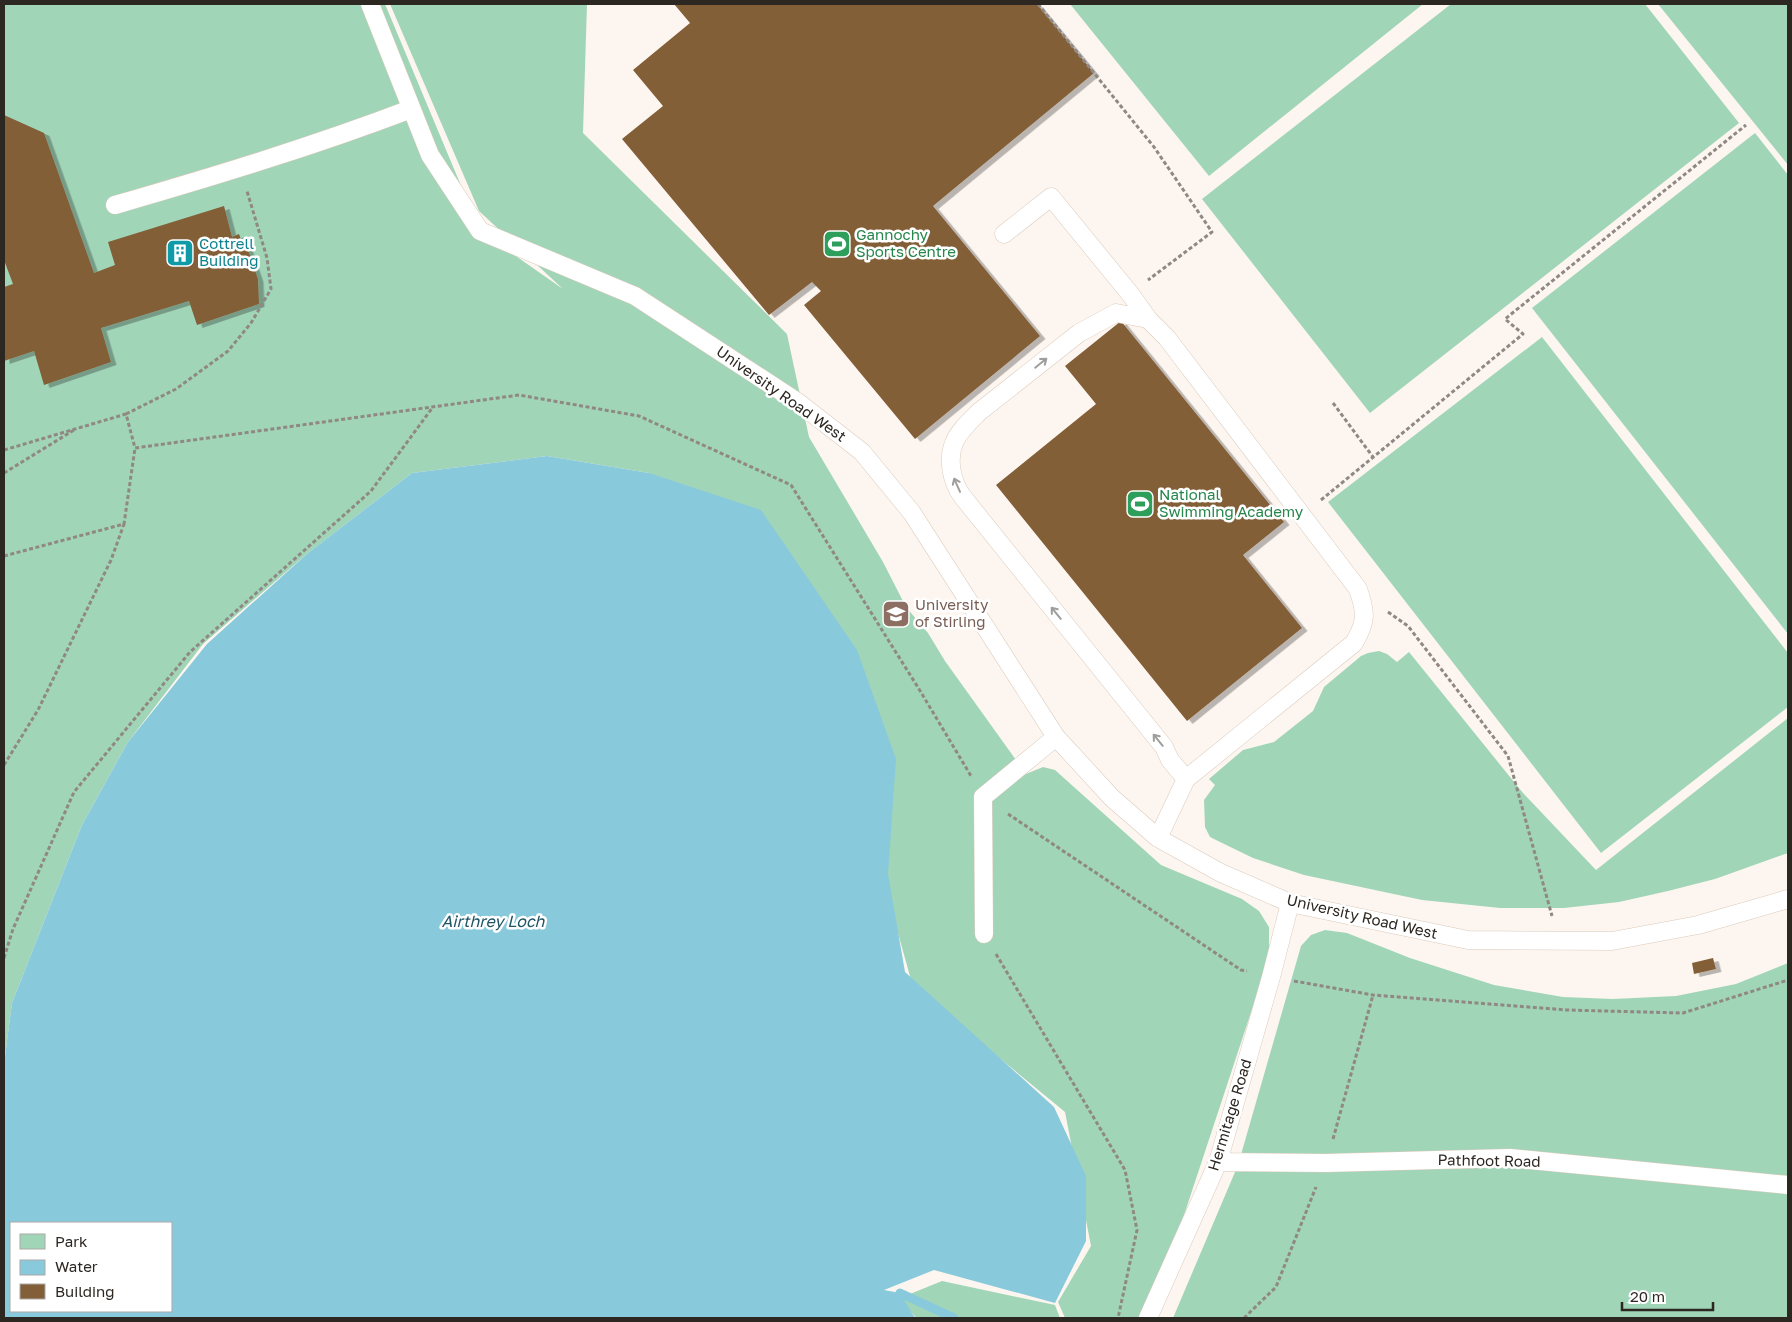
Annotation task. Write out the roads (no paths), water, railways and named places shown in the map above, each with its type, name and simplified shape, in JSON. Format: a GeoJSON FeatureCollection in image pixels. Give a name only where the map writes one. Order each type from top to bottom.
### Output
{"type":"FeatureCollection","features":[{"type":"Feature","properties":{"kind":"lane"},"geometry":{"type":"LineString","coordinates":[[115,205],[268,160],[347,134],[411,109],[370,4]]}},
{"type":"Feature","properties":{"kind":"lane","name":"University Road West"},"geometry":{"type":"LineString","coordinates":[[411,109],[430,155],[480,231],[635,296],[799,403],[862,452],[912,513],[1056,737],[1112,798],[1158,838],[1221,873],[1290,903],[1468,940],[1612,941],[1698,925],[1788,898]]}},
{"type":"Feature","properties":{"kind":"lane"},"geometry":{"type":"LineString","coordinates":[[1004,234],[1051,197],[1131,295],[1148,319],[1167,338],[1358,589],[1364,606],[1365,620],[1354,643],[1186,779],[1158,838]]}},
{"type":"Feature","properties":{"kind":"lane"},"geometry":{"type":"LineString","coordinates":[[1148,319],[1116,313],[1079,333],[978,412],[954,443],[952,473],[956,488],[962,496],[1164,748],[1170,760],[1186,779]]}},
{"type":"Feature","properties":{"kind":"lane"},"geometry":{"type":"LineString","coordinates":[[984,934],[983,797],[1056,737]]}},
{"type":"Feature","properties":{"kind":"lane","name":"Hermitage Road"},"geometry":{"type":"LineString","coordinates":[[1148,1318],[1218,1162],[1271,977],[1290,903]]}},
{"type":"Feature","properties":{"kind":"lane","name":"Pathfoot Road"},"geometry":{"type":"LineString","coordinates":[[1218,1162],[1326,1163],[1510,1158],[1788,1185]]}},
{"type":"Feature","properties":{"kind":"water","name":"Airthrey Loch"},"geometry":{"type":"Polygon","coordinates":[[[547,456],[649,473],[761,510],[857,650],[896,759],[888,874],[905,972],[1054,1107],[1086,1176],[1086,1241],[1055,1303],[934,1270],[884,1290],[900,1293],[915,1318],[4,1318],[4,1064],[12,1003],[82,825],[128,742],[207,644],[308,553],[412,473],[547,456]]]}},
{"type":"Feature","properties":{"kind":"waterway"},"geometry":{"type":"LineString","coordinates":[[900,1293],[954,1318]]}},
{"type":"Feature","properties":{"kind":"place","name":"Gannochy Sports Centre"},"geometry":{"type":"Point","coordinates":[837,244]}},
{"type":"Feature","properties":{"kind":"place","name":"Cottrell Building"},"geometry":{"type":"Point","coordinates":[180,253]}},
{"type":"Feature","properties":{"kind":"place","name":"National Swimming Academy"},"geometry":{"type":"Point","coordinates":[1140,504]}},
{"type":"Feature","properties":{"kind":"place","name":"University of Stirling"},"geometry":{"type":"Point","coordinates":[896,614]}}]}
